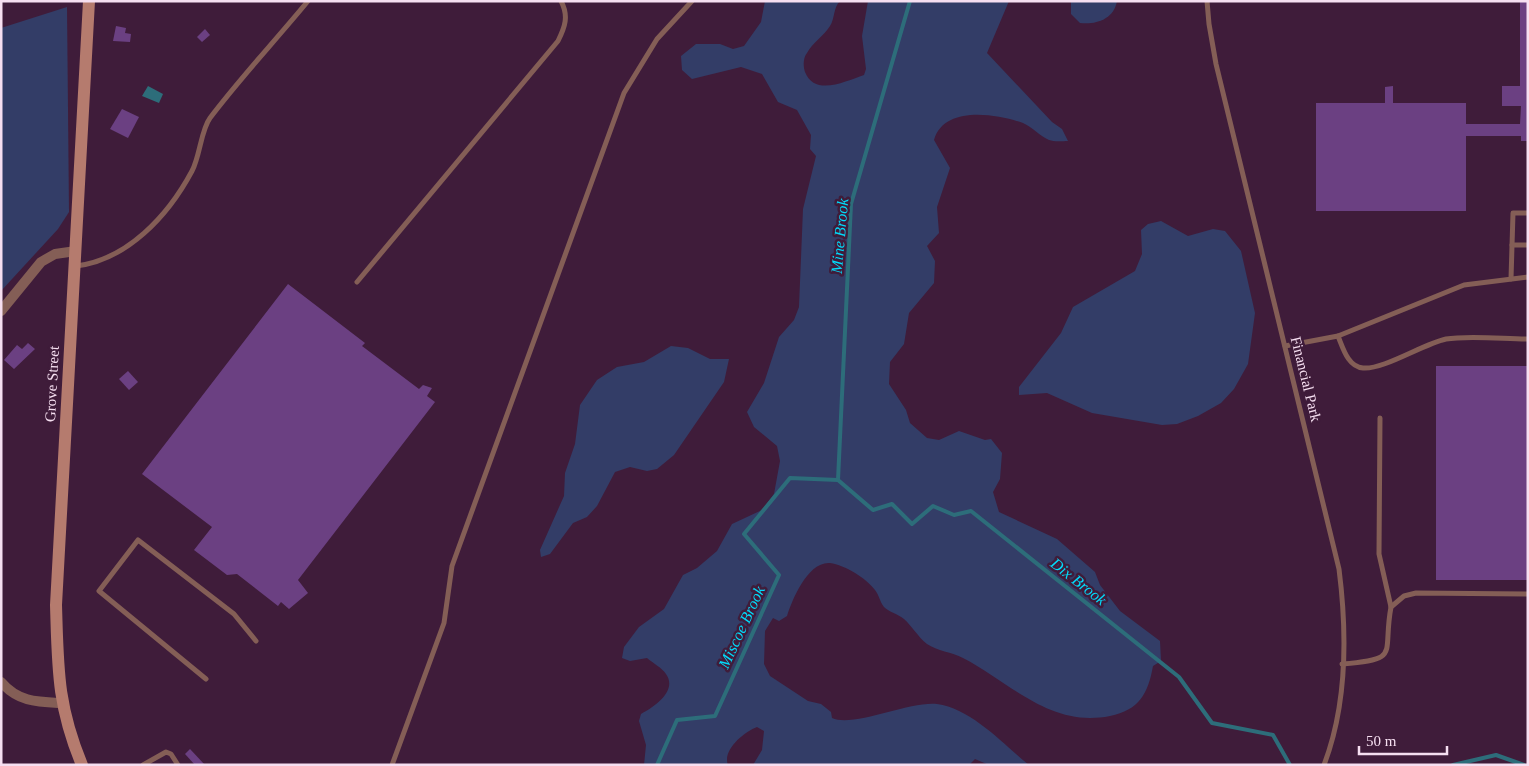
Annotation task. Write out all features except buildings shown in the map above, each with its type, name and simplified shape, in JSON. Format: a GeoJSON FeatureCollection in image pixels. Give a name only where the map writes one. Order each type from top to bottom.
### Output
{"type":"FeatureCollection","features":[{"type":"Feature","properties":{"kind":"main road","name":"Grove Street"},"geometry":{"type":"LineString","coordinates":[[82,765],[61,703],[56,662],[56,605],[89,1]]}},
{"type":"Feature","properties":{"kind":"street"},"geometry":{"type":"LineString","coordinates":[[1,311],[41,262],[55,254],[76,251]]}},
{"type":"Feature","properties":{"kind":"street"},"geometry":{"type":"LineString","coordinates":[[1,682],[10,692],[24,700],[61,703]]}},
{"type":"Feature","properties":{"kind":"lane"},"geometry":{"type":"LineString","coordinates":[[75,266],[94,264],[110,258],[147,231],[172,201],[192,171],[208,120],[308,1]]}},
{"type":"Feature","properties":{"kind":"lane"},"geometry":{"type":"LineString","coordinates":[[357,282],[558,41],[566,25],[564,7],[561,1]]}},
{"type":"Feature","properties":{"kind":"lane"},"geometry":{"type":"LineString","coordinates":[[392,765],[444,623],[452,566],[624,93],[657,39],[692,1]]}},
{"type":"Feature","properties":{"kind":"lane","name":"Financial Park"},"geometry":{"type":"LineString","coordinates":[[1207,1],[1208,24],[1216,64],[1339,569],[1343,604],[1340,702],[1324,765]]}},
{"type":"Feature","properties":{"kind":"lane"},"geometry":{"type":"LineString","coordinates":[[1511,279],[1513,213],[1528,213]]}},
{"type":"Feature","properties":{"kind":"lane"},"geometry":{"type":"LineString","coordinates":[[1512,245],[1528,245]]}},
{"type":"Feature","properties":{"kind":"lane"},"geometry":{"type":"LineString","coordinates":[[1285,346],[1338,336],[1464,285],[1528,277]]}},
{"type":"Feature","properties":{"kind":"lane"},"geometry":{"type":"LineString","coordinates":[[1338,336],[1350,361],[1362,368],[1378,366],[1428,344],[1450,338],[1528,339]]}},
{"type":"Feature","properties":{"kind":"lane"},"geometry":{"type":"LineString","coordinates":[[1342,664],[1378,659],[1386,654],[1389,643],[1391,607],[1380,554],[1380,418]]}},
{"type":"Feature","properties":{"kind":"lane"},"geometry":{"type":"LineString","coordinates":[[206,679],[98,591],[138,540],[234,614],[256,641]]}},
{"type":"Feature","properties":{"kind":"lane"},"geometry":{"type":"LineString","coordinates":[[1391,607],[1404,596],[1416,593],[1528,594]]}},
{"type":"Feature","properties":{"kind":"lane"},"geometry":{"type":"LineString","coordinates":[[143,765],[166,752],[170,754],[178,765]]}},
{"type":"Feature","properties":{"kind":"shaded area"},"geometry":{"type":"Polygon","coordinates":[[[765,1],[840,1],[830,26],[809,49],[804,60],[805,72],[810,80],[823,86],[840,83],[864,75],[866,69],[862,36],[868,1],[1009,1],[987,53],[1052,122],[1062,129],[1068,141],[1049,140],[1023,123],[986,115],[960,117],[948,121],[940,129],[934,140],[950,168],[937,207],[939,233],[927,246],[935,261],[934,283],[909,313],[904,344],[890,362],[889,384],[906,410],[910,423],[927,438],[939,440],[959,431],[985,440],[991,439],[1002,453],[1000,479],[993,492],[999,512],[1057,539],[1095,572],[1100,585],[1120,611],[1160,641],[1161,661],[1153,666],[1145,693],[1128,710],[1110,716],[1088,718],[1068,716],[1050,710],[1015,691],[963,658],[927,644],[904,619],[884,607],[871,585],[848,569],[830,563],[822,564],[808,575],[797,592],[787,616],[779,621],[773,618],[765,631],[764,664],[770,676],[808,701],[821,704],[831,712],[832,718],[853,720],[925,704],[950,707],[975,720],[1029,765],[989,765],[975,759],[969,765],[753,765],[762,750],[764,731],[757,727],[735,742],[728,753],[728,765],[644,765],[646,745],[639,721],[641,714],[663,698],[669,686],[669,680],[660,668],[647,658],[630,661],[622,658],[624,647],[639,627],[664,609],[683,575],[697,568],[717,551],[732,524],[762,510],[774,494],[780,461],[777,446],[754,427],[747,412],[764,383],[779,337],[794,320],[799,307],[803,209],[816,156],[810,149],[811,135],[797,110],[778,102],[762,74],[741,67],[692,79],[682,70],[681,56],[696,44],[720,44],[733,49],[744,46],[761,22],[765,1]]]}},
{"type":"Feature","properties":{"kind":"shaded area"},"geometry":{"type":"Polygon","coordinates":[[[1071,1],[1117,1],[1112,12],[1098,22],[1080,23],[1071,14],[1071,1]]]}},
{"type":"Feature","properties":{"kind":"shaded area"},"geometry":{"type":"Polygon","coordinates":[[[67,7],[69,212],[58,229],[1,291],[1,28],[67,7]]]}},
{"type":"Feature","properties":{"kind":"shaded area"},"geometry":{"type":"Polygon","coordinates":[[[148,86],[163,94],[159,103],[142,96],[148,86]]]}},
{"type":"Feature","properties":{"kind":"shaded area"},"geometry":{"type":"Polygon","coordinates":[[[1161,221],[1188,236],[1213,229],[1225,231],[1241,251],[1255,313],[1248,364],[1234,389],[1221,403],[1198,416],[1177,424],[1162,425],[1092,413],[1047,393],[1019,395],[1019,387],[1061,333],[1073,307],[1135,271],[1142,254],[1141,230],[1148,224],[1161,221]]]}},
{"type":"Feature","properties":{"kind":"shaded area"},"geometry":{"type":"Polygon","coordinates":[[[671,346],[688,348],[710,359],[729,359],[724,382],[674,455],[657,469],[647,471],[630,467],[615,472],[597,506],[587,517],[573,523],[550,554],[541,557],[540,550],[564,496],[565,473],[575,444],[580,405],[597,380],[617,367],[644,362],[671,346]]]}},
{"type":"Feature","properties":{"kind":"waterway","name":"Mine Brook"},"geometry":{"type":"LineString","coordinates":[[838,480],[851,204],[910,1]]}},
{"type":"Feature","properties":{"kind":"waterway","name":"Miscoe Brook"},"geometry":{"type":"LineString","coordinates":[[657,765],[677,720],[715,716],[779,575],[744,534],[790,478],[838,480]]}},
{"type":"Feature","properties":{"kind":"waterway","name":"Dix Brook"},"geometry":{"type":"LineString","coordinates":[[838,480],[873,510],[892,504],[912,524],[933,506],[954,515],[971,511],[1179,677],[1212,723],[1273,735],[1290,765]]}},
{"type":"Feature","properties":{"kind":"waterway","name":"Dix Brook"},"geometry":{"type":"LineString","coordinates":[[1453,765],[1496,755],[1524,765]]}}]}
